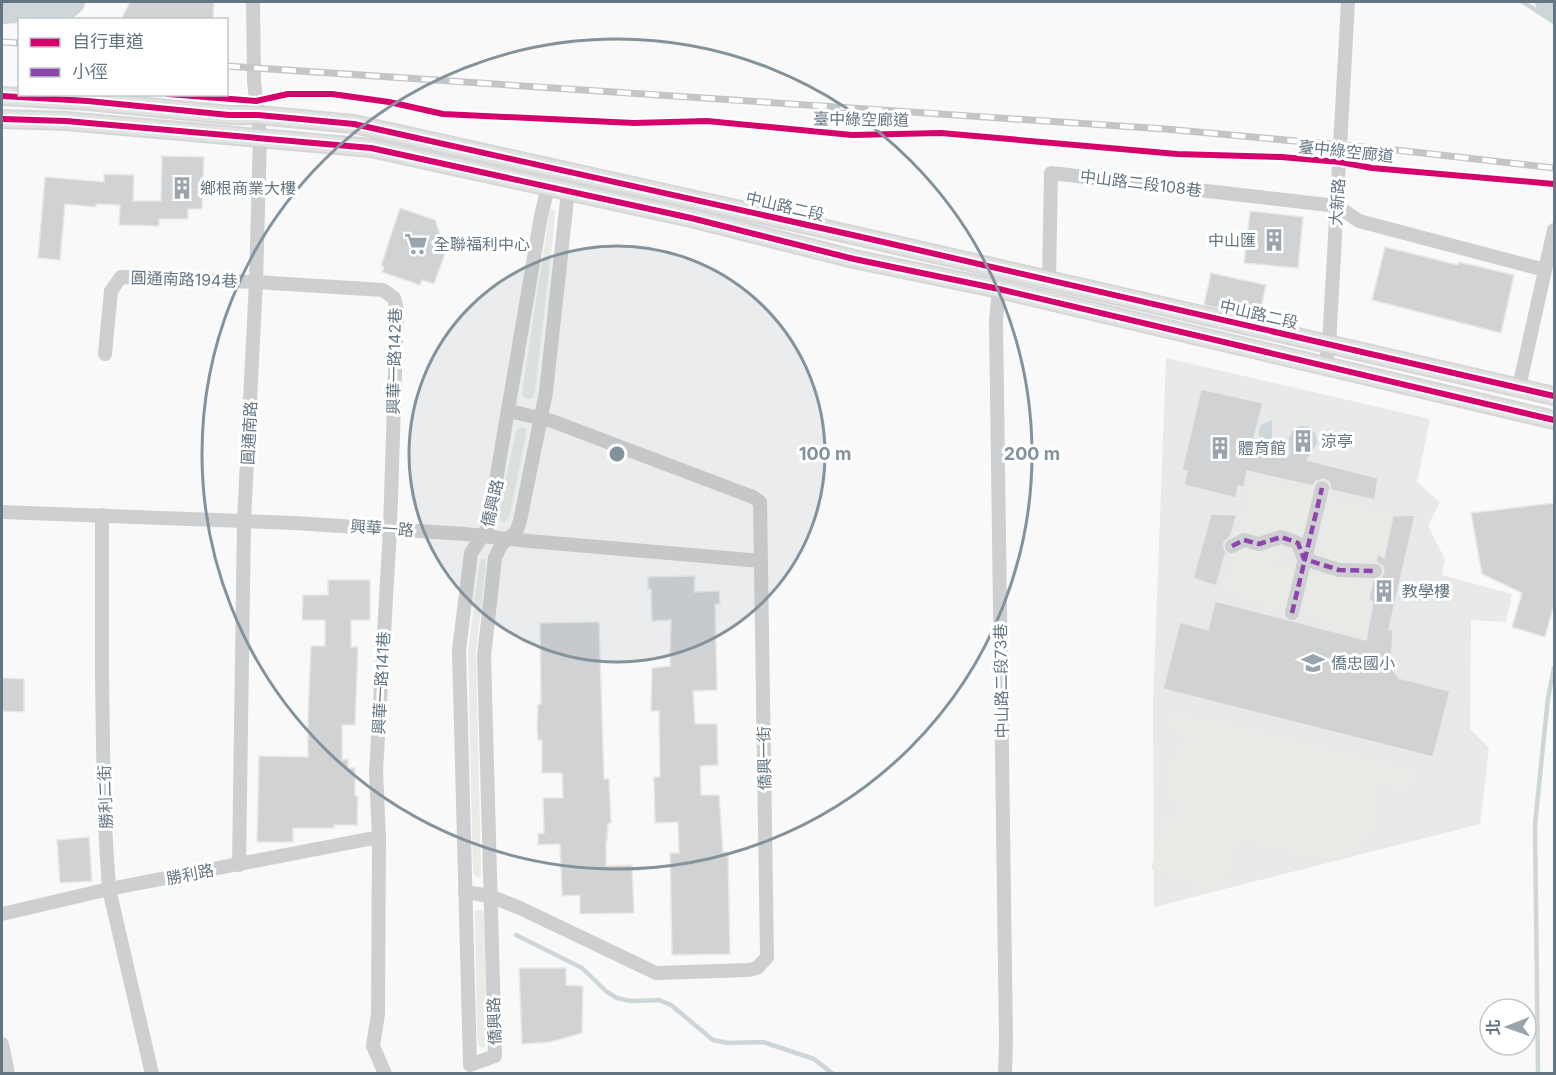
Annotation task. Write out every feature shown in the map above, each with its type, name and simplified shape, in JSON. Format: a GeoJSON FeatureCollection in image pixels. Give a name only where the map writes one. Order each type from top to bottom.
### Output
{"type":"FeatureCollection","features":[{"type":"Feature","properties":{"kind":"main road","name":"中山路二段"},"geometry":{"type":"LineString","coordinates":[[2,96],[88,101],[229,115],[258,115],[354,124],[1049,279],[1554,396]]}},
{"type":"Feature","properties":{"kind":"main road","name":"中山路二段"},"geometry":{"type":"LineString","coordinates":[[2,119],[66,121],[371,148],[691,218],[854,259],[999,289],[1554,420]]}},
{"type":"Feature","properties":{"kind":"street","name":"圓通南路"},"geometry":{"type":"LineString","coordinates":[[239,865],[244,521],[256,282],[260,137],[254,81],[253,2]]}},
{"type":"Feature","properties":{"kind":"street","name":"大新路"},"geometry":{"type":"LineString","coordinates":[[1325,366],[1329,345],[1348,2]]}},
{"type":"Feature","properties":{"kind":"street","name":"中山路二段108巷"},"geometry":{"type":"LineString","coordinates":[[1049,279],[1052,173],[1336,206]]}},
{"type":"Feature","properties":{"kind":"street","name":"僑興路"},"geometry":{"type":"LineString","coordinates":[[548,187],[541,216],[492,510],[488,529],[471,553],[459,650],[470,1065],[495,1056],[484,648],[495,558],[501,545],[516,532],[520,521],[546,392],[568,191]]}},
{"type":"Feature","properties":{"kind":"street"},"geometry":{"type":"LineString","coordinates":[[1336,206],[1359,221],[1545,270]]}},
{"type":"Feature","properties":{"kind":"street"},"geometry":{"type":"LineString","coordinates":[[1519,387],[1554,230]]}},
{"type":"Feature","properties":{"kind":"street","name":"圓通南路194巷"},"geometry":{"type":"LineString","coordinates":[[105,354],[111,291],[121,277],[256,282]]}},
{"type":"Feature","properties":{"kind":"street","name":"興華一路142巷"},"geometry":{"type":"LineString","coordinates":[[256,282],[383,290],[394,298],[397,310],[390,529]]}},
{"type":"Feature","properties":{"kind":"street","name":"中山路二段73巷"},"geometry":{"type":"LineString","coordinates":[[999,289],[996,321],[1005,1074]]}},
{"type":"Feature","properties":{"kind":"street","name":"僑興一街"},"geometry":{"type":"LineString","coordinates":[[465,892],[490,896],[520,908],[656,973],[749,970],[757,968],[767,957],[760,502],[753,497],[541,418],[509,411]]}},
{"type":"Feature","properties":{"kind":"street"},"geometry":{"type":"LineString","coordinates":[[1292,613],[1322,488]]}},
{"type":"Feature","properties":{"kind":"street","name":"興華一路"},"geometry":{"type":"LineString","coordinates":[[2,512],[390,529],[761,561]]}},
{"type":"Feature","properties":{"kind":"street","name":"勝利二街"},"geometry":{"type":"LineString","coordinates":[[102,515],[104,810],[109,889],[152,1074]]}},
{"type":"Feature","properties":{"kind":"street","name":"興華一路141巷"},"geometry":{"type":"LineString","coordinates":[[386,1074],[373,1046],[378,1014],[379,837],[376,772],[390,529]]}},
{"type":"Feature","properties":{"kind":"street"},"geometry":{"type":"LineString","coordinates":[[1232,546],[1244,540],[1258,544],[1281,537],[1298,543],[1304,559]]}},
{"type":"Feature","properties":{"kind":"street"},"geometry":{"type":"LineString","coordinates":[[1304,559],[1339,570],[1375,571]]}},
{"type":"Feature","properties":{"kind":"street","name":"勝利路"},"geometry":{"type":"LineString","coordinates":[[2,914],[109,889],[379,837]]}},
{"type":"Feature","properties":{"kind":"street"},"geometry":{"type":"LineString","coordinates":[[2,1044],[8,1074]]}},
{"type":"Feature","properties":{"kind":"shaded area"},"geometry":{"type":"Polygon","coordinates":[[[550,209],[555,210],[554,228],[535,391],[533,398],[525,399],[522,393],[550,209]]]}},
{"type":"Feature","properties":{"kind":"shaded area","name":"僑忠國小"},"geometry":{"type":"Polygon","coordinates":[[[1166,358],[1430,419],[1417,482],[1440,502],[1428,526],[1445,559],[1442,575],[1512,594],[1506,622],[1471,620],[1470,729],[1489,748],[1480,824],[1154,907],[1153,704],[1166,358]]]}},
{"type":"Feature","properties":{"kind":"shaded area"},"geometry":{"type":"Polygon","coordinates":[[[1272,420],[1272,446],[1262,442],[1259,432],[1261,425],[1272,420]]]}},
{"type":"Feature","properties":{"kind":"shaded area"},"geometry":{"type":"Polygon","coordinates":[[[520,427],[526,429],[526,434],[510,515],[505,522],[501,522],[499,513],[516,431],[520,427]]]}},
{"type":"Feature","properties":{"kind":"shaded area"},"geometry":{"type":"Polygon","coordinates":[[[1253,483],[1321,493],[1305,541],[1290,530],[1275,535],[1241,533],[1253,483]]]}},
{"type":"Feature","properties":{"kind":"shaded area"},"geometry":{"type":"Polygon","coordinates":[[[1330,500],[1393,516],[1384,558],[1330,565],[1318,556],[1330,500]]]}},
{"type":"Feature","properties":{"kind":"shaded area"},"geometry":{"type":"Polygon","coordinates":[[[1239,546],[1276,553],[1270,568],[1292,571],[1298,569],[1292,613],[1228,588],[1239,546]]]}},
{"type":"Feature","properties":{"kind":"shaded area"},"geometry":{"type":"Polygon","coordinates":[[[480,559],[484,559],[486,564],[476,652],[481,876],[478,878],[473,873],[468,651],[480,559]]]}},
{"type":"Feature","properties":{"kind":"shaded area"},"geometry":{"type":"Polygon","coordinates":[[[1315,569],[1372,584],[1365,639],[1306,612],[1315,569]]]}},
{"type":"Feature","properties":{"kind":"shaded area"},"geometry":{"type":"Polygon","coordinates":[[[1174,713],[1413,772],[1408,790],[1372,782],[1377,799],[1375,819],[1366,837],[1352,850],[1336,857],[1317,857],[1237,836],[1221,890],[1151,869],[1165,817],[1198,825],[1182,812],[1172,794],[1170,774],[1177,754],[1198,735],[1170,729],[1174,713]]]}},
{"type":"Feature","properties":{"kind":"shaded area"},"geometry":{"type":"Polygon","coordinates":[[[477,910],[483,910],[484,917],[487,1044],[483,1048],[478,1045],[477,1037],[475,913],[477,910]]]}},
{"type":"Feature","properties":{"kind":"building"},"geometry":{"type":"Polygon","coordinates":[[[130,2],[214,2],[213,18],[122,18],[130,2]]]}},
{"type":"Feature","properties":{"kind":"building","name":"鄉根商業大樓"},"geometry":{"type":"Polygon","coordinates":[[[162,156],[204,157],[202,209],[188,209],[188,219],[159,219],[159,226],[119,225],[120,205],[96,204],[96,207],[65,204],[60,260],[38,258],[45,177],[104,182],[104,174],[134,175],[133,201],[161,201],[162,156]]]}},
{"type":"Feature","properties":{"kind":"building","name":"全聯福利中心"},"geometry":{"type":"Polygon","coordinates":[[[400,208],[435,220],[446,251],[434,284],[422,280],[420,285],[382,272],[384,267],[381,266],[400,208]]]}},
{"type":"Feature","properties":{"kind":"building","name":"中山匯"},"geometry":{"type":"Polygon","coordinates":[[[1250,211],[1303,217],[1298,268],[1244,263],[1250,211]]]}},
{"type":"Feature","properties":{"kind":"building"},"geometry":{"type":"Polygon","coordinates":[[[1385,247],[1458,265],[1459,262],[1514,275],[1501,333],[1372,300],[1385,247]]]}},
{"type":"Feature","properties":{"kind":"building","name":"中山匯"},"geometry":{"type":"Polygon","coordinates":[[[1211,273],[1266,285],[1259,317],[1204,305],[1211,273]]]}},
{"type":"Feature","properties":{"kind":"building","name":"體育館"},"geometry":{"type":"Polygon","coordinates":[[[1201,389],[1263,403],[1252,446],[1289,455],[1288,439],[1292,430],[1300,425],[1309,426],[1316,433],[1318,443],[1307,460],[1378,478],[1375,500],[1331,490],[1329,482],[1324,479],[1316,481],[1313,486],[1247,471],[1244,487],[1238,486],[1236,498],[1184,485],[1187,471],[1182,470],[1201,389]]]}},
{"type":"Feature","properties":{"kind":"building"},"geometry":{"type":"Polygon","coordinates":[[[1554,503],[1554,605],[1545,637],[1512,627],[1522,593],[1482,574],[1471,513],[1554,503]]]}},
{"type":"Feature","properties":{"kind":"building"},"geometry":{"type":"Polygon","coordinates":[[[1211,514],[1237,515],[1230,537],[1223,545],[1226,552],[1216,586],[1193,578],[1211,514]]]}},
{"type":"Feature","properties":{"kind":"building"},"geometry":{"type":"Polygon","coordinates":[[[1415,515],[1389,629],[1393,630],[1391,668],[1399,678],[1450,691],[1433,757],[1163,689],[1180,622],[1208,630],[1215,601],[1366,640],[1373,602],[1369,599],[1373,580],[1380,579],[1384,572],[1383,566],[1376,562],[1378,554],[1384,558],[1393,516],[1415,515]]]}},
{"type":"Feature","properties":{"kind":"building"},"geometry":{"type":"Polygon","coordinates":[[[695,576],[694,592],[719,591],[720,604],[715,604],[717,690],[693,691],[695,724],[717,724],[718,765],[700,766],[701,795],[719,795],[723,852],[728,852],[730,954],[672,955],[670,853],[679,853],[678,822],[655,823],[654,777],[660,777],[659,711],[651,711],[652,668],[670,666],[671,620],[652,621],[651,589],[648,589],[648,577],[695,576]]]}},
{"type":"Feature","properties":{"kind":"building"},"geometry":{"type":"Polygon","coordinates":[[[328,580],[370,580],[370,620],[351,620],[351,647],[358,647],[355,725],[342,725],[342,760],[348,759],[348,768],[355,768],[355,796],[358,796],[357,825],[334,825],[334,828],[293,828],[293,842],[257,842],[259,756],[308,757],[311,646],[325,646],[325,620],[302,620],[303,595],[328,595],[328,580]]]}},
{"type":"Feature","properties":{"kind":"building"},"geometry":{"type":"Polygon","coordinates":[[[599,622],[604,779],[609,779],[611,823],[608,823],[606,866],[632,865],[634,913],[580,914],[580,895],[562,896],[560,844],[538,845],[538,834],[544,833],[543,798],[563,798],[562,773],[542,773],[542,740],[538,740],[537,729],[538,704],[541,704],[540,623],[599,622]]]}},
{"type":"Feature","properties":{"kind":"building"},"geometry":{"type":"Polygon","coordinates":[[[2,678],[24,679],[24,712],[2,711],[2,678]]]}},
{"type":"Feature","properties":{"kind":"building"},"geometry":{"type":"Polygon","coordinates":[[[89,837],[92,881],[60,883],[57,840],[89,837]]]}},
{"type":"Feature","properties":{"kind":"building"},"geometry":{"type":"Polygon","coordinates":[[[519,968],[566,968],[566,985],[583,986],[582,1033],[550,1042],[522,1044],[519,968]]]}},
{"type":"Feature","properties":{"kind":"waterway"},"geometry":{"type":"LineString","coordinates":[[2,11],[66,7],[72,2]]}},
{"type":"Feature","properties":{"kind":"waterway"},"geometry":{"type":"LineString","coordinates":[[1523,2],[1554,22]]}},
{"type":"Feature","properties":{"kind":"waterway"},"geometry":{"type":"LineString","coordinates":[[1548,2],[1554,6]]}},
{"type":"Feature","properties":{"kind":"waterway"},"geometry":{"type":"LineString","coordinates":[[1538,1074],[1535,824],[1548,698],[1554,668]]}},
{"type":"Feature","properties":{"kind":"waterway"},"geometry":{"type":"LineString","coordinates":[[516,935],[582,968],[607,992],[617,998],[631,1001],[659,1000],[671,1005],[713,1040],[728,1043],[763,1042],[814,1059],[833,1074]]}},
{"type":"Feature","properties":{"kind":"railway"},"geometry":{"type":"LineString","coordinates":[[2,42],[18,43]]}},
{"type":"Feature","properties":{"kind":"railway"},"geometry":{"type":"LineString","coordinates":[[228,66],[1165,129],[1405,151],[1554,168]]}},
{"type":"Feature","properties":{"kind":"marked path"},"geometry":{"type":"LineString","coordinates":[[1292,613],[1322,488]]}},
{"type":"Feature","properties":{"kind":"marked path"},"geometry":{"type":"LineString","coordinates":[[1232,546],[1244,540],[1259,544],[1281,537],[1298,543],[1304,559],[1339,570],[1375,571]]}},
{"type":"Feature","properties":{"kind":"cycle path","name":"臺中綠空廊道"},"geometry":{"type":"LineString","coordinates":[[193,96],[256,101],[288,94],[332,94],[389,102],[443,114],[634,123],[707,121],[852,135],[941,133],[1177,154],[1281,157],[1340,162],[1372,168],[1554,184]]}},
{"type":"Feature","properties":{"kind":"cycle path"},"geometry":{"type":"LineString","coordinates":[[2,96],[88,101],[229,115],[258,115],[354,124],[857,236],[1554,396]]}},
{"type":"Feature","properties":{"kind":"cycle path"},"geometry":{"type":"LineString","coordinates":[[2,119],[66,121],[371,148],[691,218],[854,259],[999,289],[1554,420]]}},
{"type":"Feature","properties":{"kind":"place","name":"鄉根商業大樓"},"geometry":{"type":"Point","coordinates":[182,188]}},
{"type":"Feature","properties":{"kind":"place","name":"中山匯"},"geometry":{"type":"Point","coordinates":[1274,240]}},
{"type":"Feature","properties":{"kind":"place","name":"全聯福利中心"},"geometry":{"type":"Point","coordinates":[416,244]}},
{"type":"Feature","properties":{"kind":"place","name":"涼亭"},"geometry":{"type":"Point","coordinates":[1303,441]}},
{"type":"Feature","properties":{"kind":"place","name":"體育館"},"geometry":{"type":"Point","coordinates":[1220,448]}},
{"type":"Feature","properties":{"kind":"place","name":"教學樓"},"geometry":{"type":"Point","coordinates":[1384,591]}},
{"type":"Feature","properties":{"kind":"place","name":"僑忠國小"},"geometry":{"type":"Point","coordinates":[1313,663]}}]}
